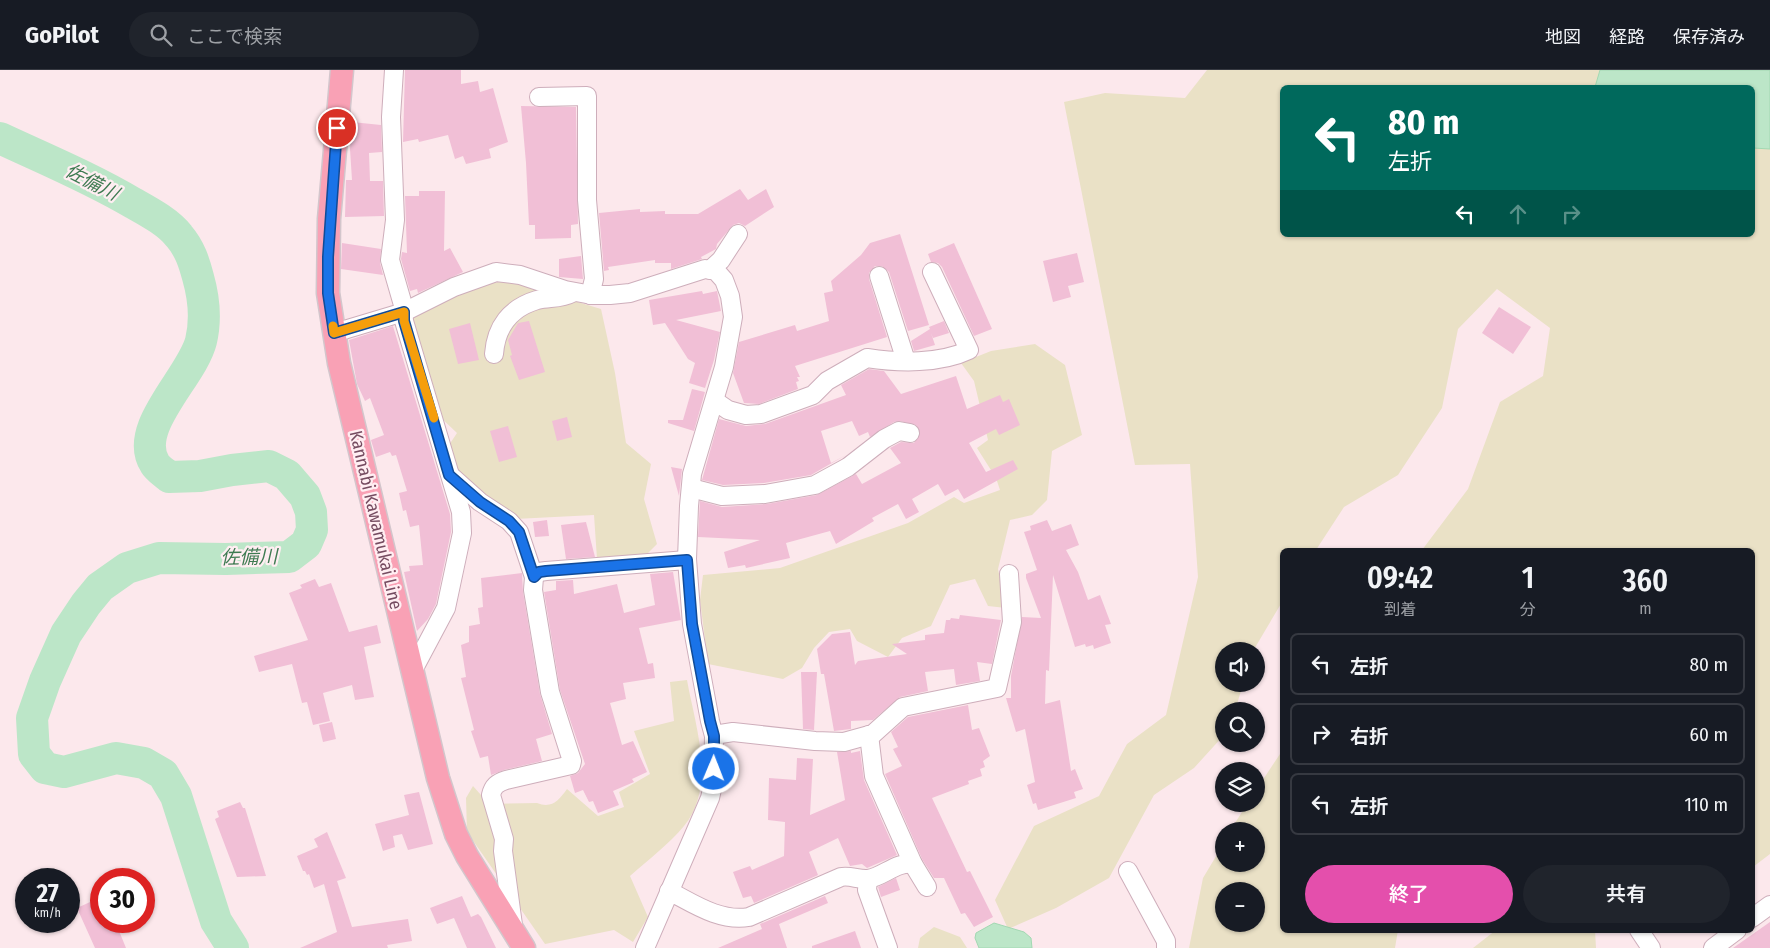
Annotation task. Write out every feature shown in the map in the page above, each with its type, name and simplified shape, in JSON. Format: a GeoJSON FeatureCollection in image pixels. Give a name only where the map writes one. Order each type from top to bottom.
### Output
{"type":"FeatureCollection","features":[{"type":"Feature","properties":{"kind":"main road","name":"Kannabi Kawamukai Line"},"geometry":{"type":"LineString","coordinates":[[342,70],[328,257],[328,293],[341,372],[438,778],[456,834],[479,878],[519,941]]}},
{"type":"Feature","properties":{"kind":"street"},"geometry":{"type":"LineString","coordinates":[[394,70],[391,118],[395,220],[390,260],[404,312],[404,321],[449,475],[462,512],[462,533],[446,608],[412,672]]}},
{"type":"Feature","properties":{"kind":"street"},"geometry":{"type":"LineString","coordinates":[[494,354],[500,328],[509,316],[520,307],[538,300],[582,293],[594,280],[587,200],[587,96],[539,97]]}},
{"type":"Feature","properties":{"kind":"street"},"geometry":{"type":"LineString","coordinates":[[710,270],[721,260],[738,234]]}},
{"type":"Feature","properties":{"kind":"street"},"geometry":{"type":"LineString","coordinates":[[334,333],[404,312],[454,287],[496,272],[520,275],[582,293],[610,296],[630,293],[689,273],[710,270],[716,271],[724,280],[730,296],[733,317],[724,367],[692,474],[687,560],[692,624],[714,736],[713,785],[710,798],[645,948]]}},
{"type":"Feature","properties":{"kind":"street"},"geometry":{"type":"LineString","coordinates":[[715,401],[728,410],[746,415],[761,414],[814,394],[827,381],[867,358],[889,362],[946,358],[969,350],[932,272]]}},
{"type":"Feature","properties":{"kind":"street"},"geometry":{"type":"LineString","coordinates":[[880,276],[906,360]]}},
{"type":"Feature","properties":{"kind":"street"},"geometry":{"type":"LineString","coordinates":[[691,488],[722,496],[765,494],[814,485],[848,467],[884,439],[899,430],[910,433]]}},
{"type":"Feature","properties":{"kind":"street"},"geometry":{"type":"LineString","coordinates":[[449,475],[480,502],[509,521],[519,532],[534,577],[533,590],[550,692],[572,761],[571,765],[506,780],[497,783],[492,788],[491,795],[504,839],[503,851],[519,941]]}},
{"type":"Feature","properties":{"kind":"street"},"geometry":{"type":"LineString","coordinates":[[534,577],[539,572],[546,571],[687,560]]}},
{"type":"Feature","properties":{"kind":"street"},"geometry":{"type":"LineString","coordinates":[[714,736],[733,732],[815,741],[844,742],[869,735],[903,707],[997,688],[1012,622],[1009,574]]}},
{"type":"Feature","properties":{"kind":"street"},"geometry":{"type":"LineString","coordinates":[[869,735],[874,776],[912,864],[927,887]]}},
{"type":"Feature","properties":{"kind":"street"},"geometry":{"type":"LineString","coordinates":[[669,891],[712,913],[739,918],[749,916],[840,877],[850,875],[868,879],[897,866],[912,864]]}},
{"type":"Feature","properties":{"kind":"street"},"geometry":{"type":"LineString","coordinates":[[1128,871],[1166,941],[1166,948]]}},
{"type":"Feature","properties":{"kind":"street"},"geometry":{"type":"LineString","coordinates":[[868,879],[867,890],[888,948]]}},
{"type":"Feature","properties":{"kind":"street"},"geometry":{"type":"LineString","coordinates":[[1755,916],[1770,905]]}},
{"type":"Feature","properties":{"kind":"street"},"geometry":{"type":"LineString","coordinates":[[1641,933],[1651,948]]}},
{"type":"Feature","properties":{"kind":"street"},"geometry":{"type":"LineString","coordinates":[[1714,948],[1733,933]]}},
{"type":"Feature","properties":{"kind":"shaded area"},"geometry":{"type":"Polygon","coordinates":[[[1207,70],[1770,70],[1770,854],[1755,865],[1755,548],[1424,548],[1468,489],[1500,402],[1543,376],[1550,328],[1497,289],[1458,329],[1442,408],[1398,475],[1344,507],[1317,548],[1280,548],[1280,605],[1258,642],[1215,642],[1215,692],[1241,692],[1238,702],[1215,702],[1215,745],[1194,768],[1154,795],[1109,878],[1056,908],[1008,929],[995,900],[1034,826],[1099,796],[1127,744],[1166,715],[1198,577],[1190,464],[1135,465],[1064,102],[1105,93],[1185,98],[1207,70]]]}},
{"type":"Feature","properties":{"kind":"shaded area"},"geometry":{"type":"Polygon","coordinates":[[[1600,70],[1770,70],[1770,149],[1755,148],[1755,85],[1596,85],[1600,70]]]}},
{"type":"Feature","properties":{"kind":"shaded area"},"geometry":{"type":"Polygon","coordinates":[[[507,281],[601,309],[615,373],[626,443],[651,464],[644,499],[657,544],[643,558],[597,559],[594,515],[515,519],[451,471],[447,448],[457,433],[437,414],[409,319],[478,285],[507,281]]]}},
{"type":"Feature","properties":{"kind":"shaded area"},"geometry":{"type":"Polygon","coordinates":[[[1035,344],[1065,365],[1082,435],[1052,451],[1047,500],[1032,515],[1010,520],[998,569],[1006,608],[988,606],[975,579],[950,585],[931,626],[902,638],[888,657],[857,641],[850,629],[829,632],[814,648],[802,668],[783,679],[708,664],[700,600],[703,575],[780,568],[908,523],[954,497],[964,503],[1000,490],[996,478],[977,448],[988,440],[974,381],[961,363],[991,351],[1035,344]]]}},
{"type":"Feature","properties":{"kind":"shaded area"},"geometry":{"type":"Polygon","coordinates":[[[687,680],[701,755],[700,793],[694,810],[684,826],[665,846],[630,876],[648,917],[633,942],[614,930],[545,944],[467,832],[466,798],[473,786],[489,804],[537,803],[547,805],[558,800],[567,789],[598,816],[624,807],[619,792],[650,774],[634,731],[674,721],[670,682],[687,680]]]}},
{"type":"Feature","properties":{"kind":"shaded area"},"geometry":{"type":"Polygon","coordinates":[[[1280,754],[1280,933],[1398,933],[1395,948],[1189,948],[1203,878],[1215,858],[1215,872],[1265,872],[1265,822],[1236,822],[1242,812],[1265,812],[1265,776],[1280,754]]]}},
{"type":"Feature","properties":{"kind":"shaded area"},"geometry":{"type":"Polygon","coordinates":[[[994,923],[1024,932],[1031,938],[1032,948],[979,948],[975,938],[976,933],[994,923]]]}},
{"type":"Feature","properties":{"kind":"shaded area"},"geometry":{"type":"Polygon","coordinates":[[[934,927],[960,937],[967,948],[918,948],[920,938],[934,927]]]}},
{"type":"Feature","properties":{"kind":"shaded area"},"geometry":{"type":"Polygon","coordinates":[[[1492,933],[1595,933],[1596,948],[1473,948],[1492,933]]]}},
{"type":"Feature","properties":{"kind":"building"},"geometry":{"type":"Polygon","coordinates":[[[405,70],[461,70],[461,84],[478,81],[480,92],[493,88],[508,142],[489,149],[491,158],[466,164],[463,156],[455,159],[448,135],[419,142],[418,139],[403,142],[405,70]]]}},
{"type":"Feature","properties":{"kind":"building"},"geometry":{"type":"Polygon","coordinates":[[[521,106],[576,107],[578,224],[571,225],[571,238],[535,239],[535,225],[529,225],[521,106]]]}},
{"type":"Feature","properties":{"kind":"building"},"geometry":{"type":"Polygon","coordinates":[[[352,122],[381,125],[382,152],[369,153],[370,181],[383,181],[384,216],[345,217],[346,180],[352,180],[350,149],[352,122]]]}},
{"type":"Feature","properties":{"kind":"building"},"geometry":{"type":"Polygon","coordinates":[[[740,189],[748,200],[766,189],[774,207],[745,226],[739,223],[733,225],[717,244],[716,249],[701,257],[702,259],[671,269],[671,263],[655,263],[655,260],[608,267],[609,270],[604,271],[599,213],[640,209],[640,212],[665,211],[665,214],[698,214],[740,189]]]}},
{"type":"Feature","properties":{"kind":"building"},"geometry":{"type":"Polygon","coordinates":[[[419,191],[445,191],[444,251],[450,248],[463,272],[418,293],[417,289],[410,291],[401,259],[402,252],[407,253],[405,196],[419,196],[419,191]]]}},
{"type":"Feature","properties":{"kind":"building"},"geometry":{"type":"Polygon","coordinates":[[[900,234],[929,325],[908,331],[889,272],[882,266],[875,266],[869,273],[869,279],[887,337],[795,366],[800,377],[797,377],[799,381],[796,382],[798,389],[759,404],[744,403],[733,373],[739,342],[795,325],[797,331],[829,321],[824,293],[833,291],[831,281],[861,255],[870,243],[900,234]]]}},
{"type":"Feature","properties":{"kind":"building"},"geometry":{"type":"Polygon","coordinates":[[[342,243],[381,249],[380,263],[383,275],[341,269],[342,243]]]}},
{"type":"Feature","properties":{"kind":"building"},"geometry":{"type":"Polygon","coordinates":[[[954,243],[992,329],[974,336],[942,267],[938,263],[931,262],[928,254],[954,243]]]}},
{"type":"Feature","properties":{"kind":"building"},"geometry":{"type":"Polygon","coordinates":[[[1077,253],[1084,282],[1068,286],[1071,297],[1053,302],[1043,261],[1077,253]]]}},
{"type":"Feature","properties":{"kind":"building"},"geometry":{"type":"Polygon","coordinates":[[[581,256],[583,279],[559,277],[559,259],[581,256]]]}},
{"type":"Feature","properties":{"kind":"building"},"geometry":{"type":"Polygon","coordinates":[[[702,291],[703,294],[717,291],[721,311],[676,320],[720,332],[705,388],[689,383],[695,363],[688,359],[665,323],[653,325],[649,300],[702,291]]]}},
{"type":"Feature","properties":{"kind":"building"},"geometry":{"type":"Polygon","coordinates":[[[1499,307],[1531,327],[1513,354],[1482,333],[1499,307]]]}},
{"type":"Feature","properties":{"kind":"building"},"geometry":{"type":"Polygon","coordinates":[[[529,321],[545,372],[519,380],[510,356],[512,355],[508,340],[518,323],[529,321]]]}},
{"type":"Feature","properties":{"kind":"building"},"geometry":{"type":"Polygon","coordinates":[[[944,321],[949,333],[933,338],[931,333],[935,345],[914,351],[911,341],[930,329],[929,327],[944,321]]]}},
{"type":"Feature","properties":{"kind":"building"},"geometry":{"type":"Polygon","coordinates":[[[470,323],[479,360],[458,364],[449,329],[470,323]]]}},
{"type":"Feature","properties":{"kind":"building"},"geometry":{"type":"Polygon","coordinates":[[[393,326],[450,514],[451,532],[436,604],[428,619],[417,631],[404,572],[410,571],[409,566],[423,565],[419,525],[410,527],[406,510],[403,511],[399,493],[407,491],[396,455],[392,456],[390,452],[376,457],[371,440],[384,435],[370,398],[365,401],[357,384],[349,340],[393,326]]]}},
{"type":"Feature","properties":{"kind":"building"},"geometry":{"type":"Polygon","coordinates":[[[869,369],[884,371],[901,394],[956,376],[967,409],[1000,395],[1003,402],[1009,399],[1020,425],[999,435],[996,429],[969,443],[986,472],[1013,460],[1018,469],[964,499],[958,489],[945,496],[938,484],[912,499],[919,512],[906,519],[898,504],[872,518],[874,521],[836,544],[830,531],[786,543],[790,558],[746,568],[745,565],[728,568],[724,552],[760,540],[698,537],[700,501],[722,507],[767,504],[817,495],[856,474],[862,484],[901,463],[890,448],[901,442],[914,443],[920,434],[916,425],[900,421],[894,422],[870,437],[868,432],[859,436],[852,421],[821,431],[831,463],[846,455],[811,475],[764,483],[723,485],[702,480],[719,419],[746,426],[765,424],[846,395],[841,385],[869,369]]]}},
{"type":"Feature","properties":{"kind":"building"},"geometry":{"type":"Polygon","coordinates":[[[692,389],[705,392],[694,431],[668,423],[668,420],[683,420],[692,389]]]}},
{"type":"Feature","properties":{"kind":"building"},"geometry":{"type":"Polygon","coordinates":[[[567,417],[572,437],[557,441],[552,421],[567,417]]]}},
{"type":"Feature","properties":{"kind":"building"},"geometry":{"type":"Polygon","coordinates":[[[508,426],[517,457],[499,462],[490,431],[508,426]]]}},
{"type":"Feature","properties":{"kind":"building"},"geometry":{"type":"Polygon","coordinates":[[[671,467],[682,469],[679,496],[671,467]]]}},
{"type":"Feature","properties":{"kind":"building"},"geometry":{"type":"Polygon","coordinates":[[[547,520],[549,536],[535,537],[533,522],[547,520]]]}},
{"type":"Feature","properties":{"kind":"building"},"geometry":{"type":"Polygon","coordinates":[[[1047,520],[1052,531],[1071,524],[1079,545],[1066,550],[1078,572],[1088,600],[1100,595],[1111,624],[1105,625],[1111,643],[1094,649],[1093,645],[1086,647],[1085,644],[1075,647],[1053,575],[1049,671],[1046,670],[1045,704],[1060,700],[1071,771],[1075,769],[1083,789],[1074,792],[1076,798],[1038,810],[1036,803],[1033,804],[1027,785],[1035,782],[1025,729],[1016,732],[1006,698],[1011,698],[1011,676],[1022,617],[1041,618],[1026,578],[1026,574],[1037,570],[1024,532],[1031,530],[1030,526],[1047,520]]]}},
{"type":"Feature","properties":{"kind":"building"},"geometry":{"type":"Polygon","coordinates":[[[586,522],[595,557],[566,559],[561,525],[586,522]]]}},
{"type":"Feature","properties":{"kind":"building"},"geometry":{"type":"Polygon","coordinates":[[[673,572],[681,620],[639,628],[648,664],[653,663],[655,678],[623,683],[626,699],[610,703],[622,745],[633,741],[647,772],[632,779],[634,782],[613,791],[619,805],[598,813],[593,801],[589,802],[583,790],[575,793],[570,776],[578,773],[585,764],[560,690],[544,592],[556,590],[556,581],[573,580],[574,594],[617,584],[624,613],[655,605],[650,574],[673,572]]]}},
{"type":"Feature","properties":{"kind":"building"},"geometry":{"type":"Polygon","coordinates":[[[522,573],[523,592],[540,694],[552,734],[536,739],[542,761],[491,775],[488,756],[480,758],[471,731],[474,730],[461,678],[466,677],[461,645],[469,642],[469,626],[480,624],[478,608],[483,607],[481,578],[522,573]]]}},
{"type":"Feature","properties":{"kind":"building"},"geometry":{"type":"Polygon","coordinates":[[[315,579],[319,587],[331,583],[349,632],[377,625],[381,643],[364,647],[374,697],[355,700],[352,685],[323,693],[330,721],[313,725],[307,702],[302,703],[292,664],[259,672],[254,656],[308,640],[289,593],[302,588],[300,585],[315,579]]]}},
{"type":"Feature","properties":{"kind":"building"},"geometry":{"type":"Polygon","coordinates":[[[960,615],[1001,620],[992,664],[977,662],[980,681],[956,685],[954,669],[925,672],[928,691],[900,697],[873,720],[851,721],[851,729],[834,731],[824,674],[821,674],[817,649],[832,634],[850,632],[855,665],[858,661],[907,654],[892,644],[925,640],[925,635],[944,633],[946,620],[951,618],[959,619],[960,615]]]}},
{"type":"Feature","properties":{"kind":"building"},"geometry":{"type":"Polygon","coordinates":[[[801,672],[817,672],[814,730],[803,729],[801,672]]]}},
{"type":"Feature","properties":{"kind":"building"},"geometry":{"type":"Polygon","coordinates":[[[968,705],[972,730],[979,728],[990,756],[983,761],[985,767],[980,769],[982,776],[968,781],[969,784],[932,798],[967,872],[970,871],[993,917],[974,927],[965,913],[961,914],[944,878],[934,878],[922,859],[885,774],[902,766],[893,749],[898,747],[891,732],[908,717],[968,705]]]}},
{"type":"Feature","properties":{"kind":"building"},"geometry":{"type":"Polygon","coordinates":[[[332,722],[336,739],[323,742],[319,725],[332,722]]]}},
{"type":"Feature","properties":{"kind":"building"},"geometry":{"type":"Polygon","coordinates":[[[851,751],[851,753],[860,751],[864,780],[897,855],[867,868],[862,864],[850,866],[838,838],[809,852],[818,875],[754,903],[751,896],[743,898],[733,872],[750,866],[752,870],[784,856],[785,822],[768,820],[769,778],[796,780],[797,758],[813,759],[810,815],[845,800],[837,752],[851,751]]]}},
{"type":"Feature","properties":{"kind":"building"},"geometry":{"type":"Polygon","coordinates":[[[419,792],[433,844],[408,850],[402,834],[393,836],[395,847],[383,851],[375,824],[409,815],[404,795],[419,792]]]}},
{"type":"Feature","properties":{"kind":"building"},"geometry":{"type":"Polygon","coordinates":[[[240,802],[243,808],[245,808],[266,876],[237,877],[215,819],[219,817],[217,811],[240,802]]]}},
{"type":"Feature","properties":{"kind":"building"},"geometry":{"type":"Polygon","coordinates":[[[327,832],[346,878],[337,881],[352,927],[408,919],[412,941],[387,945],[388,948],[300,948],[337,932],[324,884],[314,888],[309,874],[307,875],[303,871],[297,856],[318,847],[314,839],[327,832]]]}},
{"type":"Feature","properties":{"kind":"building"},"geometry":{"type":"Polygon","coordinates":[[[896,878],[900,890],[881,897],[878,887],[896,878]]]}},
{"type":"Feature","properties":{"kind":"building"},"geometry":{"type":"Polygon","coordinates":[[[462,896],[471,917],[478,914],[481,917],[496,948],[467,948],[454,918],[437,924],[430,908],[462,896]]]}},
{"type":"Feature","properties":{"kind":"building"},"geometry":{"type":"Polygon","coordinates":[[[825,896],[828,903],[779,924],[787,948],[718,948],[762,929],[760,924],[825,896]]]}},
{"type":"Feature","properties":{"kind":"building"},"geometry":{"type":"Polygon","coordinates":[[[90,902],[90,933],[120,933],[126,948],[95,948],[80,915],[80,907],[90,902]]]}},
{"type":"Feature","properties":{"kind":"building"},"geometry":{"type":"Polygon","coordinates":[[[1770,922],[1770,948],[1733,948],[1755,933],[1770,922]]]}},
{"type":"Feature","properties":{"kind":"building"},"geometry":{"type":"Polygon","coordinates":[[[855,931],[861,948],[812,948],[812,946],[855,931]]]}},
{"type":"Feature","properties":{"kind":"waterway","name":"佐備川"},"geometry":{"type":"LineString","coordinates":[[0,138],[84,177],[152,214],[175,231],[189,251],[202,293],[204,309],[203,333],[195,355],[166,402],[151,435],[150,450],[156,466],[169,477],[200,476],[269,466],[287,475],[305,496],[311,512],[312,530],[306,544],[289,557],[226,559],[159,558],[127,568],[100,587],[66,634],[45,681],[32,718],[34,754],[45,768],[64,772],[116,758],[144,763],[163,774],[176,796],[216,921],[233,948]]}},
{"type":"Feature","properties":{"kind":"slow traffic"},"geometry":{"type":"LineString","coordinates":[[333,326],[334,333],[404,312],[404,321],[434,418]]}},
{"type":"Feature","properties":{"kind":"route"},"geometry":{"type":"LineString","coordinates":[[337,128],[329,219],[328,257],[328,293],[334,333],[404,312],[404,321],[449,475],[480,502],[509,521],[519,532],[534,577],[539,572],[546,571],[687,560],[692,624],[714,736],[714,769]]}}]}
